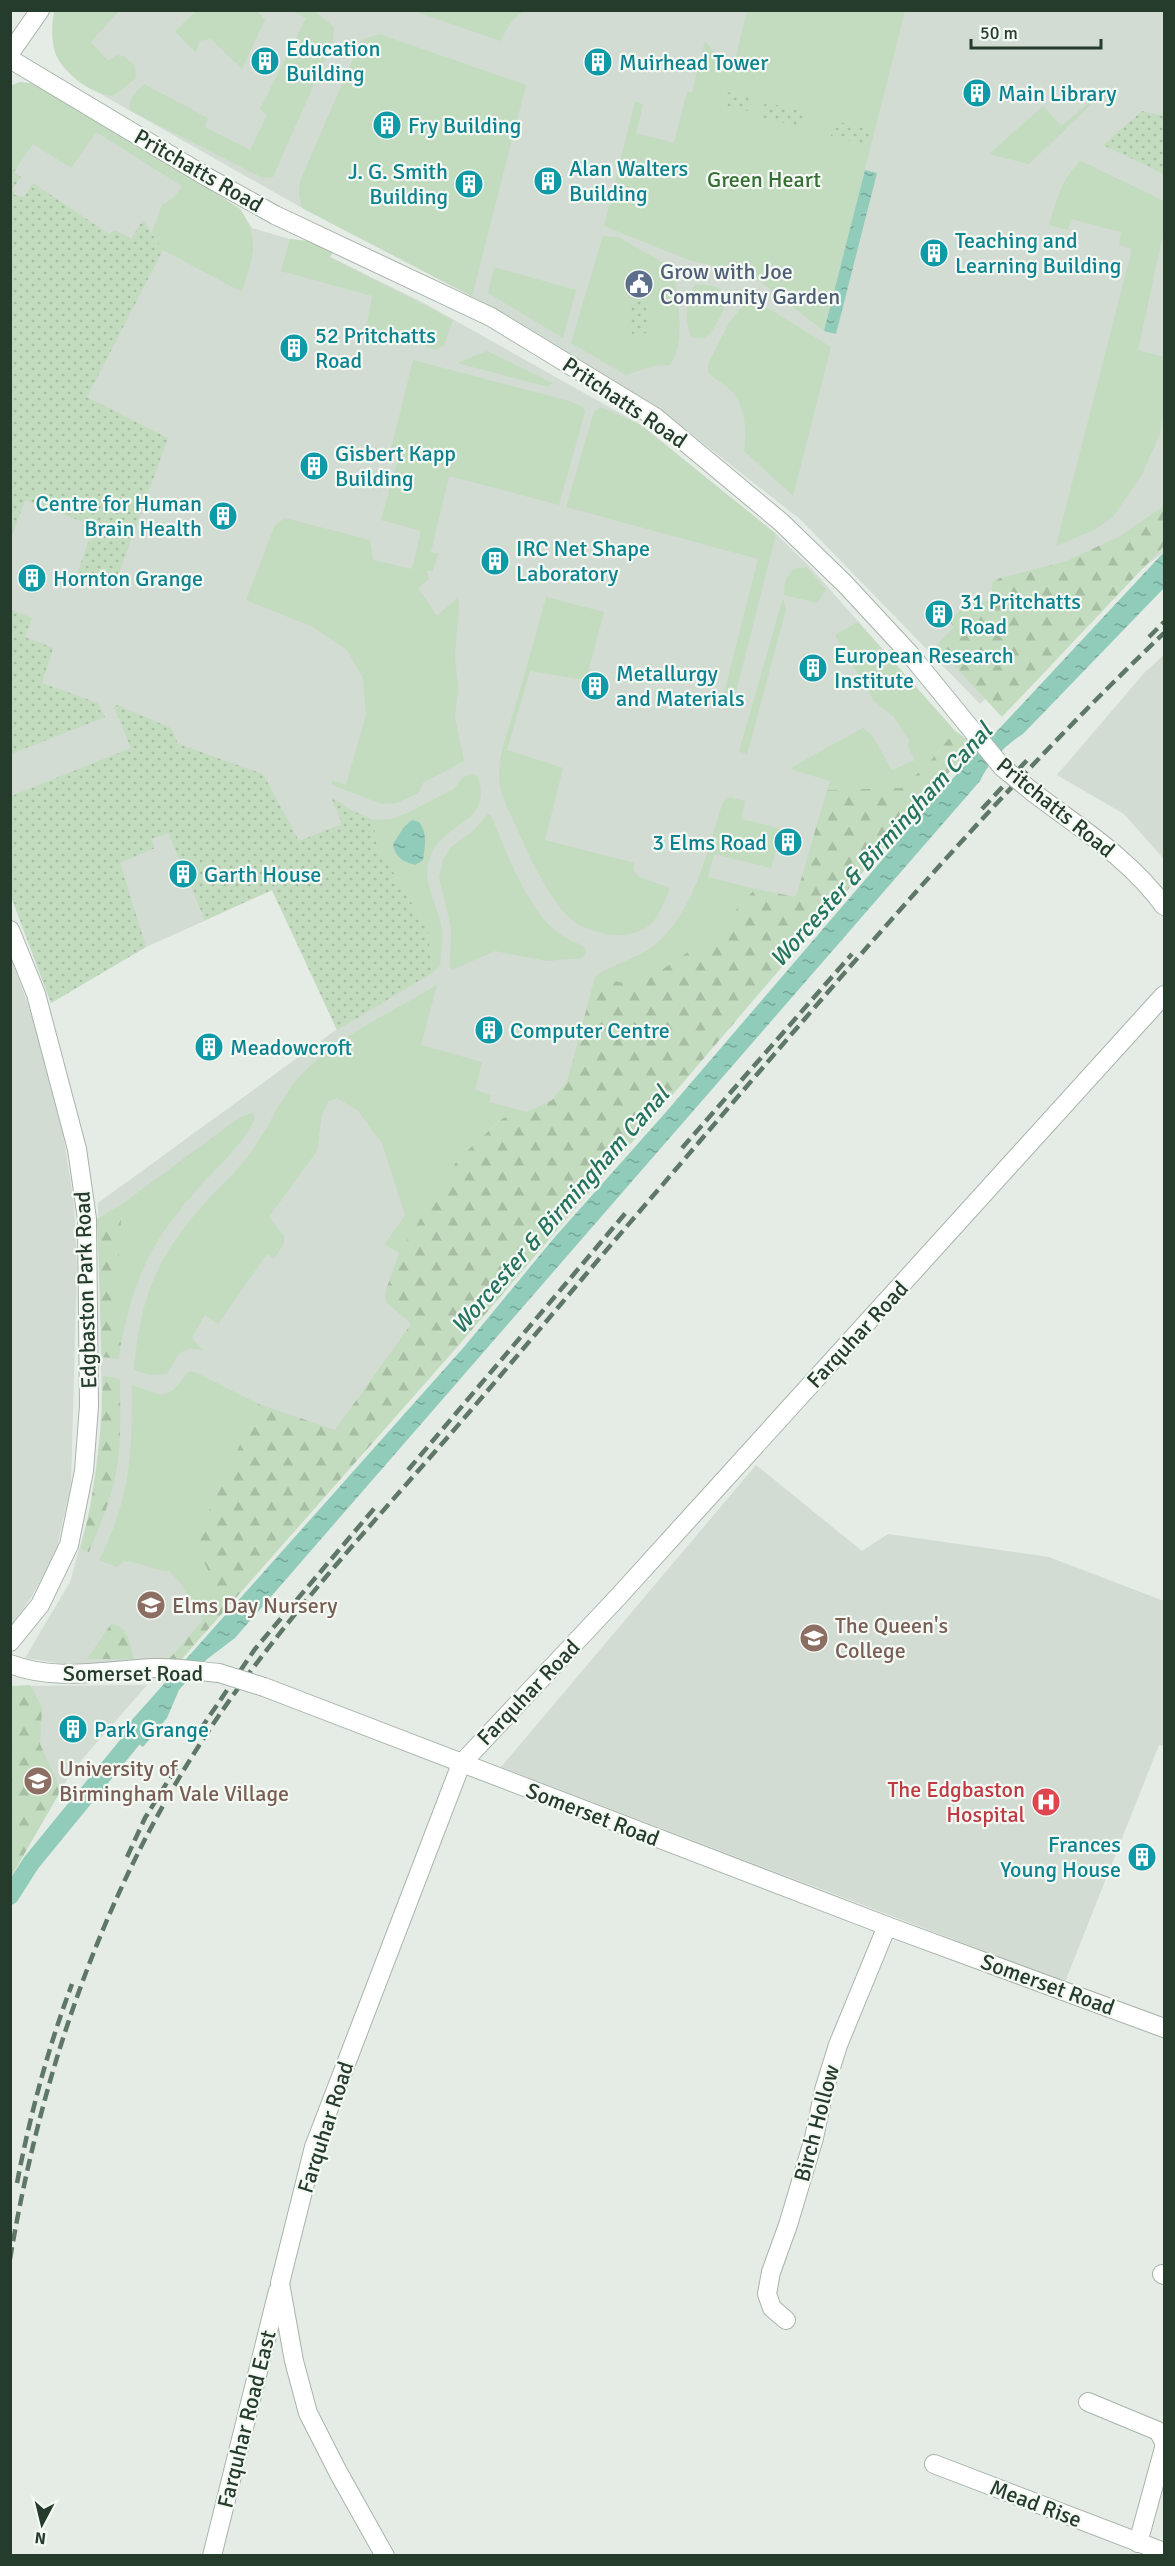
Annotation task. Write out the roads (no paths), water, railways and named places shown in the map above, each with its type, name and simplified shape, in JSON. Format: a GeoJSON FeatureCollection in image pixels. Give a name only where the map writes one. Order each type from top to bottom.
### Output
{"type":"FeatureCollection","features":[{"type":"Feature","properties":{"kind":"street"},"geometry":{"type":"LineString","coordinates":[[10,53],[40,10]]}},
{"type":"Feature","properties":{"kind":"street","name":"Pritchatts Road"},"geometry":{"type":"LineString","coordinates":[[10,59],[275,214],[490,317],[655,417],[781,522],[844,584],[909,653],[1002,767],[1105,844],[1154,892],[1164,906]]}},
{"type":"Feature","properties":{"kind":"street","name":"Edgbaston Park Road"},"geometry":{"type":"LineString","coordinates":[[10,930],[36,994],[77,1149],[87,1219],[89,1406],[84,1471],[69,1545],[40,1605],[10,1642]]}},
{"type":"Feature","properties":{"kind":"street","name":"Farquhar Road"},"geometry":{"type":"LineString","coordinates":[[385,2556],[308,2413],[294,2361],[280,2283],[314,2146],[461,1764],[618,1597],[1164,994]]}},
{"type":"Feature","properties":{"kind":"street","name":"Somerset Road"},"geometry":{"type":"LineString","coordinates":[[10,1664],[26,1670],[66,1675],[156,1668],[214,1672],[264,1687],[887,1926],[1164,2028]]}},
{"type":"Feature","properties":{"kind":"street","name":"Birch Hollow"},"geometry":{"type":"LineString","coordinates":[[786,2320],[772,2308],[767,2294],[771,2272],[788,2225],[814,2138],[824,2090],[838,2045],[887,1926]]}},
{"type":"Feature","properties":{"kind":"street","name":"Farquhar Road East"},"geometry":{"type":"LineString","coordinates":[[212,2556],[280,2283]]}},
{"type":"Feature","properties":{"kind":"street"},"geometry":{"type":"LineString","coordinates":[[1088,2402],[1158,2431],[1164,2439],[1164,2448],[1138,2543]]}},
{"type":"Feature","properties":{"kind":"street","name":"Mead Rise"},"geometry":{"type":"LineString","coordinates":[[933,2464],[1164,2552]]}},
{"type":"Feature","properties":{"kind":"water"},"geometry":{"type":"Polygon","coordinates":[[[865,170],[877,173],[836,334],[824,331],[865,170]]]}},
{"type":"Feature","properties":{"kind":"water"},"geometry":{"type":"Polygon","coordinates":[[[1164,552],[1164,588],[1023,734],[998,754],[980,781],[235,1638],[206,1660],[179,1690],[167,1718],[143,1747],[122,1731],[464,1347],[554,1238],[666,1112],[942,790],[1164,552]]]}},
{"type":"Feature","properties":{"kind":"water"},"geometry":{"type":"Polygon","coordinates":[[[412,820],[419,822],[424,831],[425,840],[423,860],[415,865],[400,858],[393,844],[404,827],[412,820]]]}},
{"type":"Feature","properties":{"kind":"waterway","name":"Worcester & Birmingham Canal"},"geometry":{"type":"LineString","coordinates":[[10,1896],[31,1863],[148,1720]]}},
{"type":"Feature","properties":{"kind":"railway"},"geometry":{"type":"LineString","coordinates":[[1149,637],[1164,622]]}},
{"type":"Feature","properties":{"kind":"railway"},"geometry":{"type":"LineString","coordinates":[[10,2259],[38,2127],[56,2062],[101,1935],[128,1873],[159,1813],[221,1713],[251,1671],[314,1592],[842,976],[967,835],[1097,699],[1164,633]]}},
{"type":"Feature","properties":{"kind":"railway"},"geometry":{"type":"LineString","coordinates":[[982,809],[1029,758]]}},
{"type":"Feature","properties":{"kind":"railway"},"geometry":{"type":"LineString","coordinates":[[682,1148],[852,954]]}},
{"type":"Feature","properties":{"kind":"railway"},"geometry":{"type":"LineString","coordinates":[[408,1470],[629,1209]]}},
{"type":"Feature","properties":{"kind":"railway"},"geometry":{"type":"LineString","coordinates":[[200,1730],[255,1649],[378,1504]]}},
{"type":"Feature","properties":{"kind":"railway"},"geometry":{"type":"LineString","coordinates":[[127,1857],[145,1818],[179,1763]]}},
{"type":"Feature","properties":{"kind":"railway"},"geometry":{"type":"LineString","coordinates":[[17,2183],[40,2082],[72,1984]]}},
{"type":"Feature","properties":{"kind":"place","name":"Education Building"},"geometry":{"type":"Point","coordinates":[265,61]}},
{"type":"Feature","properties":{"kind":"place","name":"Muirhead Tower"},"geometry":{"type":"Point","coordinates":[598,62]}},
{"type":"Feature","properties":{"kind":"place","name":"Main Library"},"geometry":{"type":"Point","coordinates":[977,93]}},
{"type":"Feature","properties":{"kind":"place","name":"Fry Building"},"geometry":{"type":"Point","coordinates":[387,125]}},
{"type":"Feature","properties":{"kind":"place","name":"Alan Walters Building"},"geometry":{"type":"Point","coordinates":[548,181]}},
{"type":"Feature","properties":{"kind":"place","name":"J. G. Smith Building"},"geometry":{"type":"Point","coordinates":[469,184]}},
{"type":"Feature","properties":{"kind":"place","name":"Teaching and Learning Building"},"geometry":{"type":"Point","coordinates":[934,253]}},
{"type":"Feature","properties":{"kind":"place","name":"Grow with Joe Community Garden"},"geometry":{"type":"Point","coordinates":[639,284]}},
{"type":"Feature","properties":{"kind":"place","name":"52 Pritchatts Road"},"geometry":{"type":"Point","coordinates":[294,348]}},
{"type":"Feature","properties":{"kind":"place","name":"Gisbert Kapp Building"},"geometry":{"type":"Point","coordinates":[314,466]}},
{"type":"Feature","properties":{"kind":"place","name":"Centre for Human Brain Health"},"geometry":{"type":"Point","coordinates":[223,516]}},
{"type":"Feature","properties":{"kind":"place","name":"IRC Net Shape Laboratory"},"geometry":{"type":"Point","coordinates":[495,561]}},
{"type":"Feature","properties":{"kind":"place","name":"Hornton Grange"},"geometry":{"type":"Point","coordinates":[32,578]}},
{"type":"Feature","properties":{"kind":"place","name":"31 Pritchatts Road"},"geometry":{"type":"Point","coordinates":[939,614]}},
{"type":"Feature","properties":{"kind":"place","name":"European Research Institute"},"geometry":{"type":"Point","coordinates":[813,668]}},
{"type":"Feature","properties":{"kind":"place","name":"Metallurgy and Materials"},"geometry":{"type":"Point","coordinates":[595,686]}},
{"type":"Feature","properties":{"kind":"place","name":"3 Elms Road"},"geometry":{"type":"Point","coordinates":[788,842]}},
{"type":"Feature","properties":{"kind":"place","name":"Garth House"},"geometry":{"type":"Point","coordinates":[183,874]}},
{"type":"Feature","properties":{"kind":"place","name":"Computer Centre"},"geometry":{"type":"Point","coordinates":[489,1030]}},
{"type":"Feature","properties":{"kind":"place","name":"Meadowcroft"},"geometry":{"type":"Point","coordinates":[209,1047]}},
{"type":"Feature","properties":{"kind":"place","name":"Elms Day Nursery"},"geometry":{"type":"Point","coordinates":[151,1605]}},
{"type":"Feature","properties":{"kind":"place","name":"The Queen's College"},"geometry":{"type":"Point","coordinates":[814,1638]}},
{"type":"Feature","properties":{"kind":"place","name":"Park Grange"},"geometry":{"type":"Point","coordinates":[73,1729]}},
{"type":"Feature","properties":{"kind":"place","name":"University of Birmingham Vale Village"},"geometry":{"type":"Point","coordinates":[38,1781]}},
{"type":"Feature","properties":{"kind":"place","name":"The Edgbaston Hospital"},"geometry":{"type":"Point","coordinates":[1046,1802]}},
{"type":"Feature","properties":{"kind":"place","name":"Frances Young House"},"geometry":{"type":"Point","coordinates":[1142,1857]}},
{"type":"Feature","properties":{"kind":"park label","name":"Green Heart"},"geometry":{"type":"Point","coordinates":[764,179]}}]}
